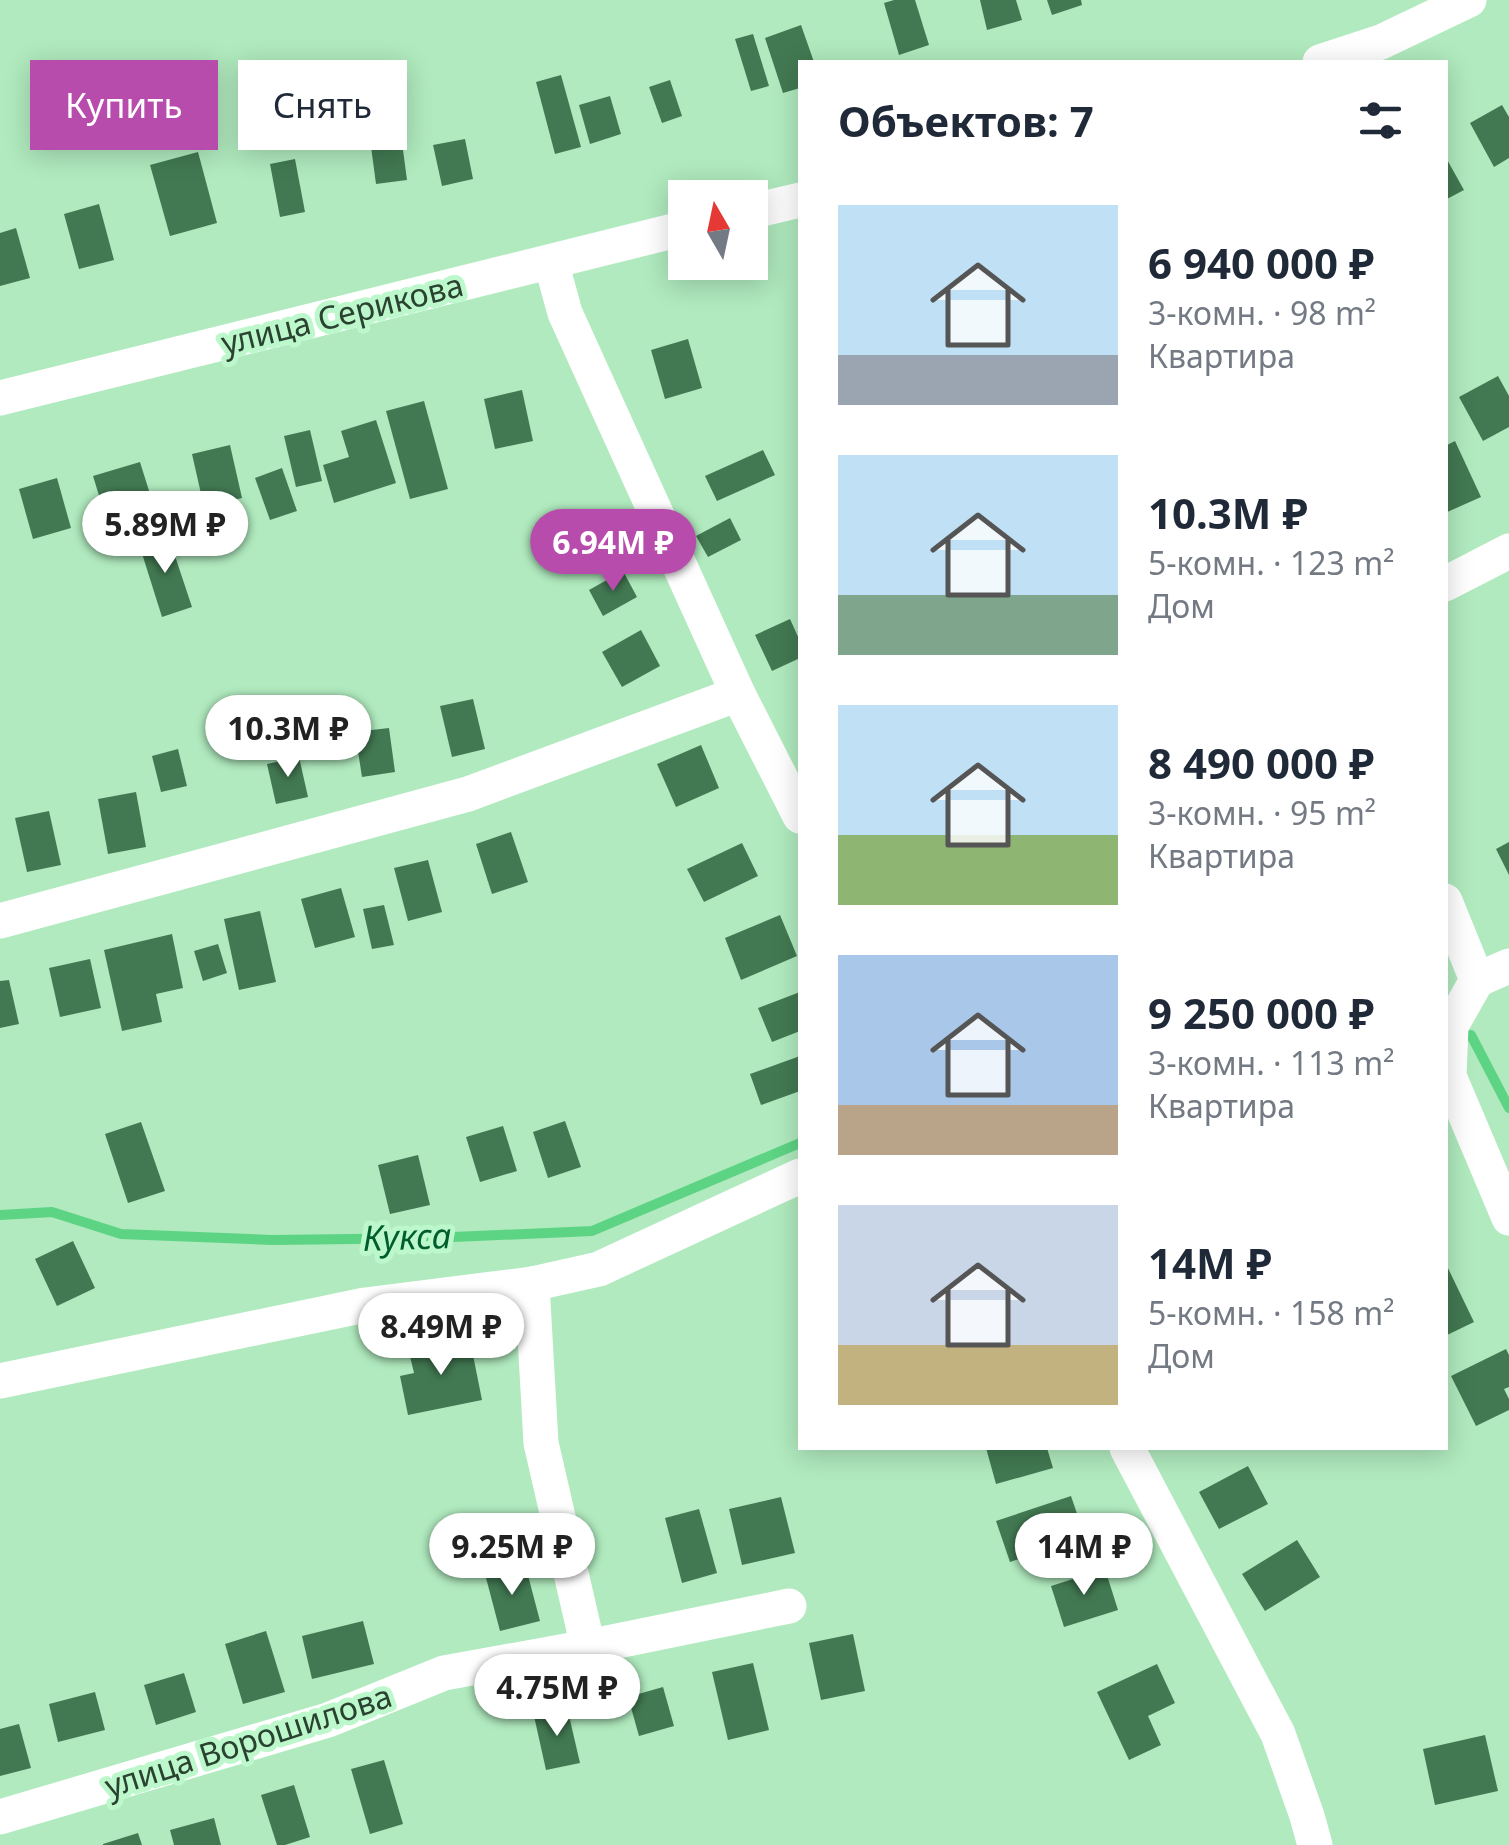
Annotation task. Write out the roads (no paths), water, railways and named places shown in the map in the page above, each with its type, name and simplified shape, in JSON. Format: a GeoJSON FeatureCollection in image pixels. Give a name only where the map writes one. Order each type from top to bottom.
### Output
{"type":"FeatureCollection","features":[{"type":"Feature","properties":{"kind":"street"},"geometry":{"type":"LineString","coordinates":[[1326,60],[1381,42],[1469,0]]}},
{"type":"Feature","properties":{"kind":"street"},"geometry":{"type":"LineString","coordinates":[[768,208],[798,200]]}},
{"type":"Feature","properties":{"kind":"street","name":"улица Серикова"},"geometry":{"type":"LineString","coordinates":[[0,398],[668,232]]}},
{"type":"Feature","properties":{"kind":"street"},"geometry":{"type":"LineString","coordinates":[[550,262],[564,313],[738,694],[798,812]]}},
{"type":"Feature","properties":{"kind":"street"},"geometry":{"type":"LineString","coordinates":[[1448,582],[1509,551]]}},
{"type":"Feature","properties":{"kind":"street"},"geometry":{"type":"LineString","coordinates":[[0,921],[468,794],[738,694]]}},
{"type":"Feature","properties":{"kind":"street"},"geometry":{"type":"LineString","coordinates":[[1448,906],[1493,973],[1451,1026],[1449,1076],[1509,1218]]}},
{"type":"Feature","properties":{"kind":"street"},"geometry":{"type":"LineString","coordinates":[[0,1382],[365,1304],[532,1284],[599,1269],[798,1177]]}},
{"type":"Feature","properties":{"kind":"street"},"geometry":{"type":"LineString","coordinates":[[532,1284],[541,1443],[588,1647]]}},
{"type":"Feature","properties":{"kind":"street"},"geometry":{"type":"LineString","coordinates":[[1128,1450],[1278,1734],[1315,1845]]}},
{"type":"Feature","properties":{"kind":"street","name":"улица Ворошилова"},"geometry":{"type":"LineString","coordinates":[[0,1817],[328,1720],[444,1673],[789,1606]]}},
{"type":"Feature","properties":{"kind":"waterway","name":"Кукса"},"geometry":{"type":"LineString","coordinates":[[1471,1035],[1509,1108]]}},
{"type":"Feature","properties":{"kind":"waterway","name":"Кукса"},"geometry":{"type":"LineString","coordinates":[[0,1215],[52,1212],[121,1234],[272,1240],[592,1231],[798,1144]]}}]}
